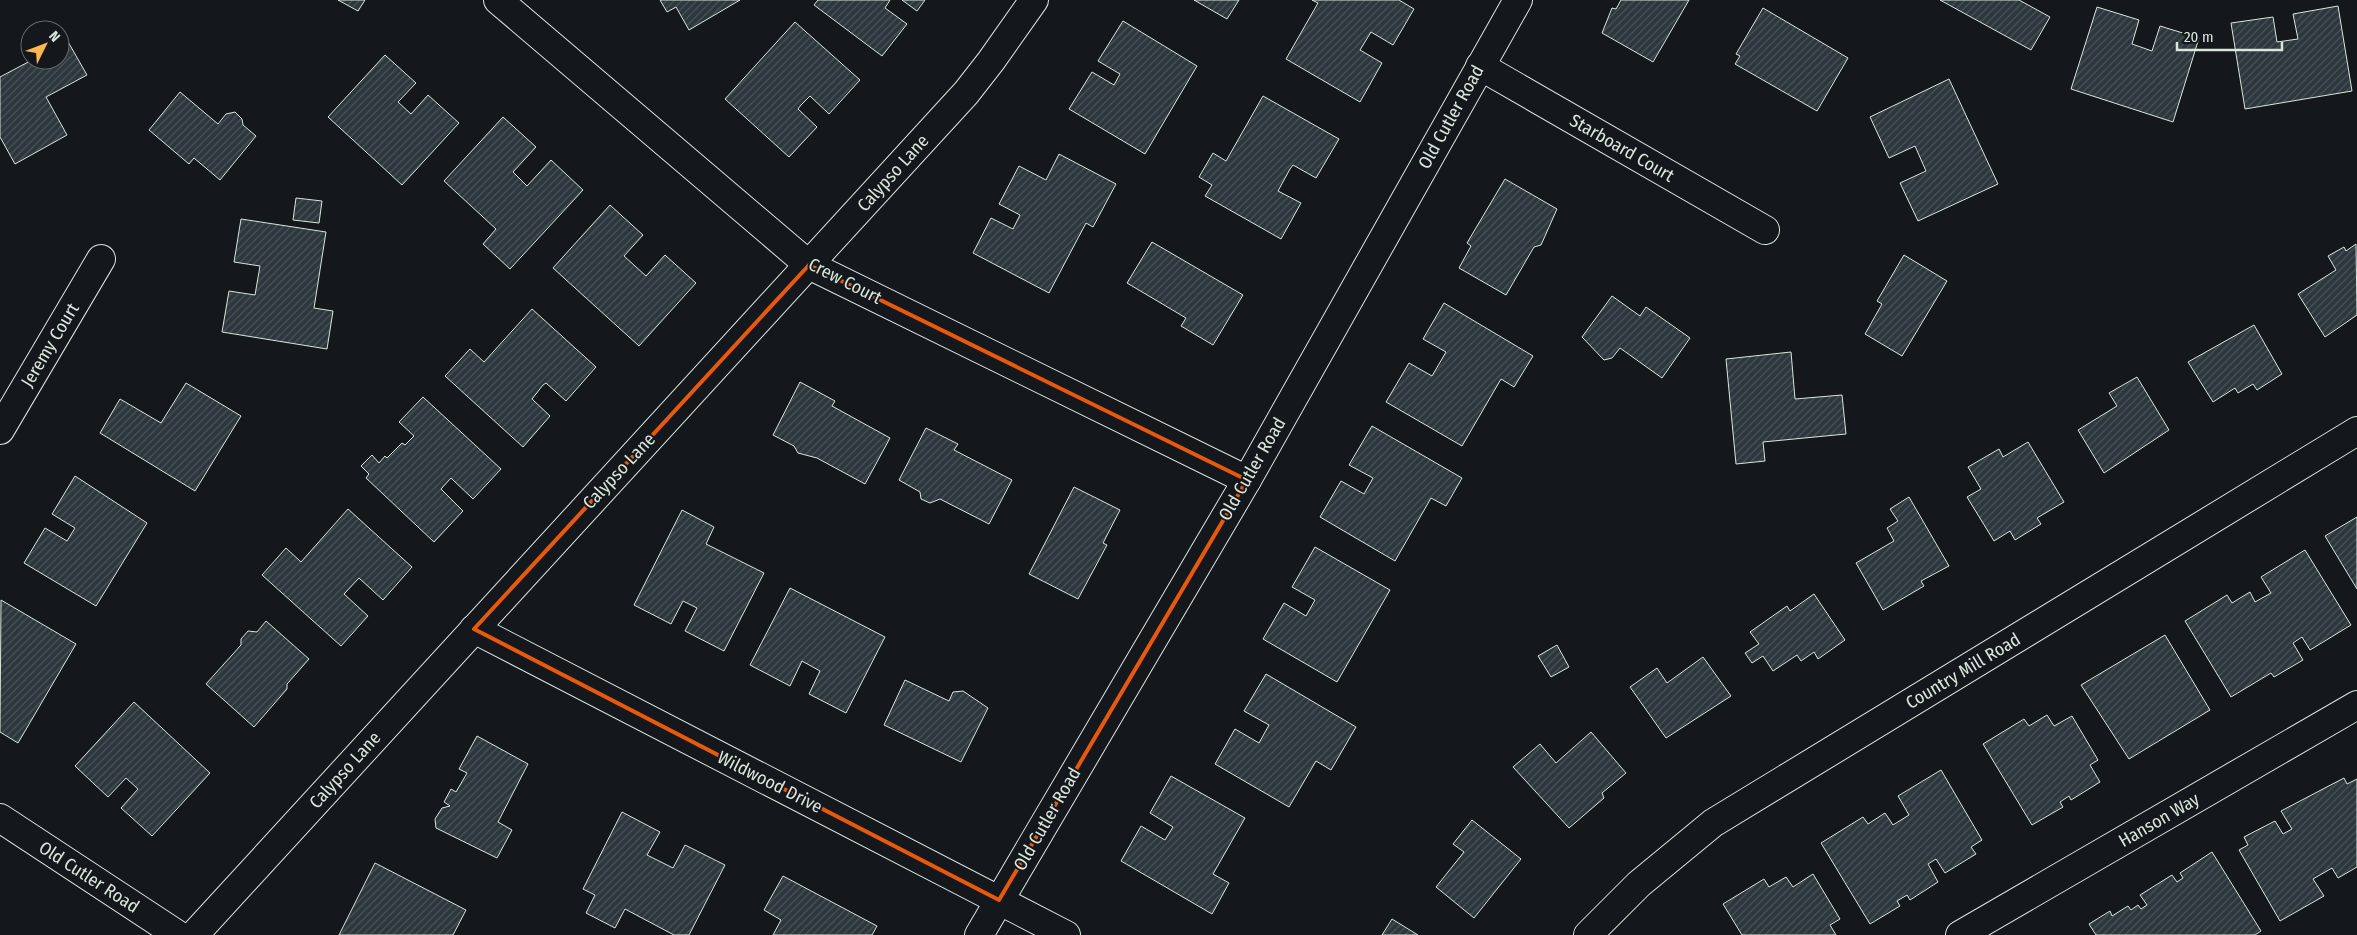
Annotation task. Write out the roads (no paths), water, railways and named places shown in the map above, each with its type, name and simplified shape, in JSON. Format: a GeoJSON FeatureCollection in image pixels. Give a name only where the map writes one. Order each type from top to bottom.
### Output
{"type":"FeatureCollection","features":[{"type":"Feature","properties":{"kind":"street","name":"Crew Court"},"geometry":{"type":"LineString","coordinates":[[498,0],[809,264],[1247,480]]}},
{"type":"Feature","properties":{"kind":"street","name":"Calypso Lane"},"geometry":{"type":"LineString","coordinates":[[194,935],[966,93],[1034,0]]}},
{"type":"Feature","properties":{"kind":"street","name":"Old Cutler Road"},"geometry":{"type":"LineString","coordinates":[[979,935],[1247,480],[1518,0]]}},
{"type":"Feature","properties":{"kind":"street","name":"Starboard Court"},"geometry":{"type":"LineString","coordinates":[[1480,66],[1765,230]]}},
{"type":"Feature","properties":{"kind":"street","name":"Jeremy Court"},"geometry":{"type":"LineString","coordinates":[[0,430],[101,259]]}},
{"type":"Feature","properties":{"kind":"street","name":"Country Mill Road"},"geometry":{"type":"LineString","coordinates":[[1588,935],[1639,884],[1714,823],[2357,431]]}},
{"type":"Feature","properties":{"kind":"street","name":"Wildwood Drive"},"geometry":{"type":"LineString","coordinates":[[474,629],[1066,935]]}},
{"type":"Feature","properties":{"kind":"street","name":"Hanson Way"},"geometry":{"type":"LineString","coordinates":[[1960,935],[2357,705]]}},
{"type":"Feature","properties":{"kind":"street","name":"Old Cutler Road"},"geometry":{"type":"LineString","coordinates":[[0,818],[178,935]]}}]}
